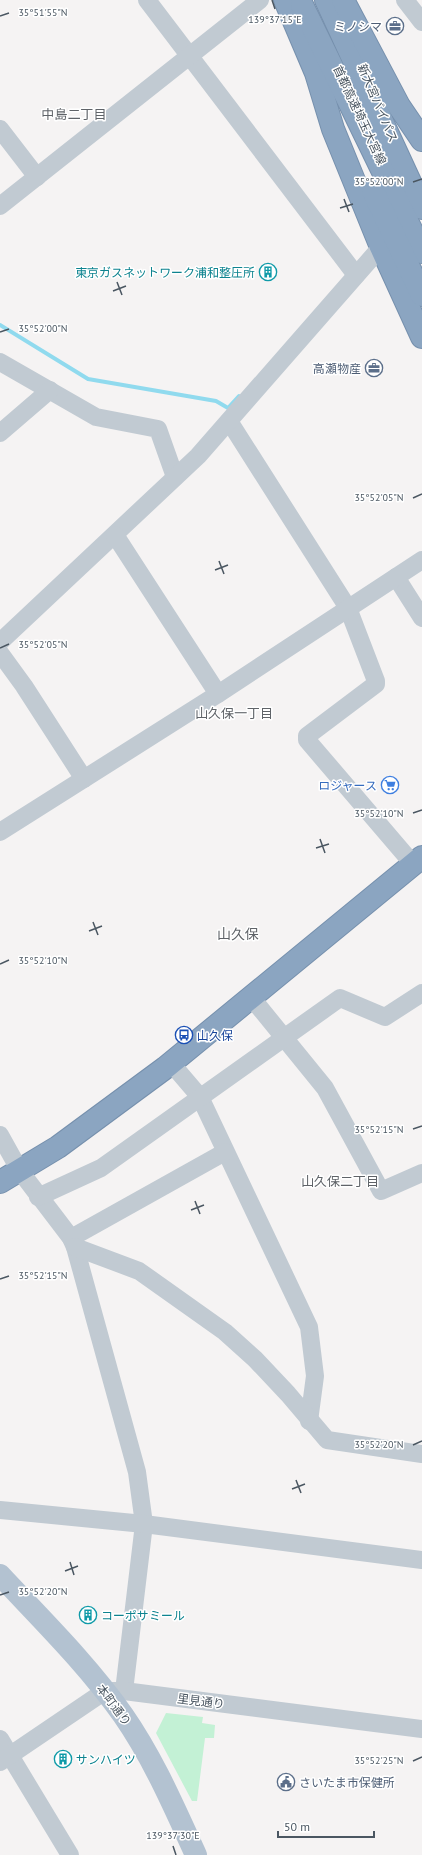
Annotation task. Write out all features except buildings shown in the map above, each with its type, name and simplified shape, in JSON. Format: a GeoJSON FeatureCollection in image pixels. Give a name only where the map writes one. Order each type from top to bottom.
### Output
{"type":"FeatureCollection","features":[{"type":"Feature","properties":{"kind":"highway"},"geometry":{"type":"LineString","coordinates":[[285,0],[316,73],[422,295]]}},
{"type":"Feature","properties":{"kind":"highway","name":"新大宮バイパス"},"geometry":{"type":"LineString","coordinates":[[300,0],[422,252]]}},
{"type":"Feature","properties":{"kind":"highway","name":"首都高速埼玉大宮線"},"geometry":{"type":"LineString","coordinates":[[307,0],[422,252]]}},
{"type":"Feature","properties":{"kind":"highway","name":"首都高速埼玉大宮線"},"geometry":{"type":"LineString","coordinates":[[326,0],[422,208]]}},
{"type":"Feature","properties":{"kind":"highway","name":"新大宮バイパス"},"geometry":{"type":"LineString","coordinates":[[335,0],[422,205]]}},
{"type":"Feature","properties":{"kind":"highway"},"geometry":{"type":"LineString","coordinates":[[343,0],[399,106],[422,157]]}},
{"type":"Feature","properties":{"kind":"highway"},"geometry":{"type":"LineString","coordinates":[[316,73],[334,128],[381,247],[422,337]]}},
{"type":"Feature","properties":{"kind":"highway"},"geometry":{"type":"LineString","coordinates":[[399,106],[422,140]]}},
{"type":"Feature","properties":{"kind":"highway"},"geometry":{"type":"LineString","coordinates":[[0,1182],[20,1171],[80,1131],[171,1063],[418,860]]}},
{"type":"Feature","properties":{"kind":"main road","name":"本町通り"},"geometry":{"type":"LineString","coordinates":[[0,1575],[72,1653],[115,1691],[122,1714],[142,1745],[196,1855]]}},
{"type":"Feature","properties":{"kind":"street"},"geometry":{"type":"LineString","coordinates":[[147,0],[356,275]]}},
{"type":"Feature","properties":{"kind":"street"},"geometry":{"type":"LineString","coordinates":[[0,206],[260,0]]}},
{"type":"Feature","properties":{"kind":"street"},"geometry":{"type":"LineString","coordinates":[[405,0],[422,22]]}},
{"type":"Feature","properties":{"kind":"street"},"geometry":{"type":"LineString","coordinates":[[0,129],[36,177]]}},
{"type":"Feature","properties":{"kind":"street"},"geometry":{"type":"LineString","coordinates":[[0,642],[198,456],[381,247]]}},
{"type":"Feature","properties":{"kind":"street"},"geometry":{"type":"LineString","coordinates":[[0,362],[96,417],[158,429],[175,477]]}},
{"type":"Feature","properties":{"kind":"street"},"geometry":{"type":"LineString","coordinates":[[0,433],[50,390]]}},
{"type":"Feature","properties":{"kind":"street"},"geometry":{"type":"LineString","coordinates":[[228,421],[348,608],[376,681],[376,684],[307,736],[307,740],[418,860]]}},
{"type":"Feature","properties":{"kind":"street"},"geometry":{"type":"LineString","coordinates":[[115,535],[218,694]]}},
{"type":"Feature","properties":{"kind":"street"},"geometry":{"type":"LineString","coordinates":[[0,832],[218,694],[422,560]]}},
{"type":"Feature","properties":{"kind":"street"},"geometry":{"type":"LineString","coordinates":[[396,577],[422,618]]}},
{"type":"Feature","properties":{"kind":"street"},"geometry":{"type":"LineString","coordinates":[[0,653],[24,686],[84,779]]}},
{"type":"Feature","properties":{"kind":"street"},"geometry":{"type":"LineString","coordinates":[[38,1197],[101,1168],[200,1096],[340,998],[385,1017],[422,993]]}},
{"type":"Feature","properties":{"kind":"street"},"geometry":{"type":"LineString","coordinates":[[251,998],[325,1088],[381,1191],[422,1172]]}},
{"type":"Feature","properties":{"kind":"street"},"geometry":{"type":"LineString","coordinates":[[171,1063],[200,1096],[225,1152],[309,1327],[315,1376],[310,1421]]}},
{"type":"Feature","properties":{"kind":"street"},"geometry":{"type":"LineString","coordinates":[[0,1135],[20,1171],[73,1243],[137,1472],[144,1524],[115,1691],[5,1758]]}},
{"type":"Feature","properties":{"kind":"street"},"geometry":{"type":"LineString","coordinates":[[73,1243],[225,1152]]}},
{"type":"Feature","properties":{"kind":"street"},"geometry":{"type":"LineString","coordinates":[[73,1243],[139,1271],[225,1332],[288,1394],[327,1440],[422,1454]]}},
{"type":"Feature","properties":{"kind":"street"},"geometry":{"type":"LineString","coordinates":[[0,1510],[144,1524],[422,1560]]}},
{"type":"Feature","properties":{"kind":"street","name":"里見通り"},"geometry":{"type":"LineString","coordinates":[[115,1691],[422,1729]]}},
{"type":"Feature","properties":{"kind":"street"},"geometry":{"type":"LineString","coordinates":[[0,1739],[5,1758],[70,1855]]}},
{"type":"Feature","properties":{"kind":"green space"},"geometry":{"type":"Polygon","coordinates":[[[166,1713],[203,1717],[202,1723],[215,1725],[214,1738],[205,1738],[197,1801],[192,1801],[156,1733],[166,1713]]]}},
{"type":"Feature","properties":{"kind":"waterway"},"geometry":{"type":"LineString","coordinates":[[0,325],[88,379],[216,401],[228,408],[239,396]]}},
{"type":"Feature","properties":{"kind":"place","name":"ミノシマ"},"geometry":{"type":"Point","coordinates":[395,26]}},
{"type":"Feature","properties":{"kind":"place","name":"東京ガスネットワーク浦和整圧所"},"geometry":{"type":"Point","coordinates":[268,272]}},
{"type":"Feature","properties":{"kind":"place","name":"高瀬物産"},"geometry":{"type":"Point","coordinates":[374,368]}},
{"type":"Feature","properties":{"kind":"place","name":"ロジャース"},"geometry":{"type":"Point","coordinates":[390,785]}},
{"type":"Feature","properties":{"kind":"place","name":"山久保"},"geometry":{"type":"Point","coordinates":[184,1035]}},
{"type":"Feature","properties":{"kind":"place","name":"コーポサミール"},"geometry":{"type":"Point","coordinates":[88,1615]}},
{"type":"Feature","properties":{"kind":"place","name":"サンハイツ"},"geometry":{"type":"Point","coordinates":[63,1759]}},
{"type":"Feature","properties":{"kind":"place","name":"さいたま市保健所"},"geometry":{"type":"Point","coordinates":[286,1782]}},
{"type":"Feature","properties":{"kind":"district","name":"中島二丁目"},"geometry":{"type":"Point","coordinates":[74,114]}},
{"type":"Feature","properties":{"kind":"district","name":"山久保一丁目"},"geometry":{"type":"Point","coordinates":[234,713]}},
{"type":"Feature","properties":{"kind":"district","name":"山久保"},"geometry":{"type":"Point","coordinates":[238,934]}},
{"type":"Feature","properties":{"kind":"district","name":"山久保二丁目"},"geometry":{"type":"Point","coordinates":[340,1181]}}]}
